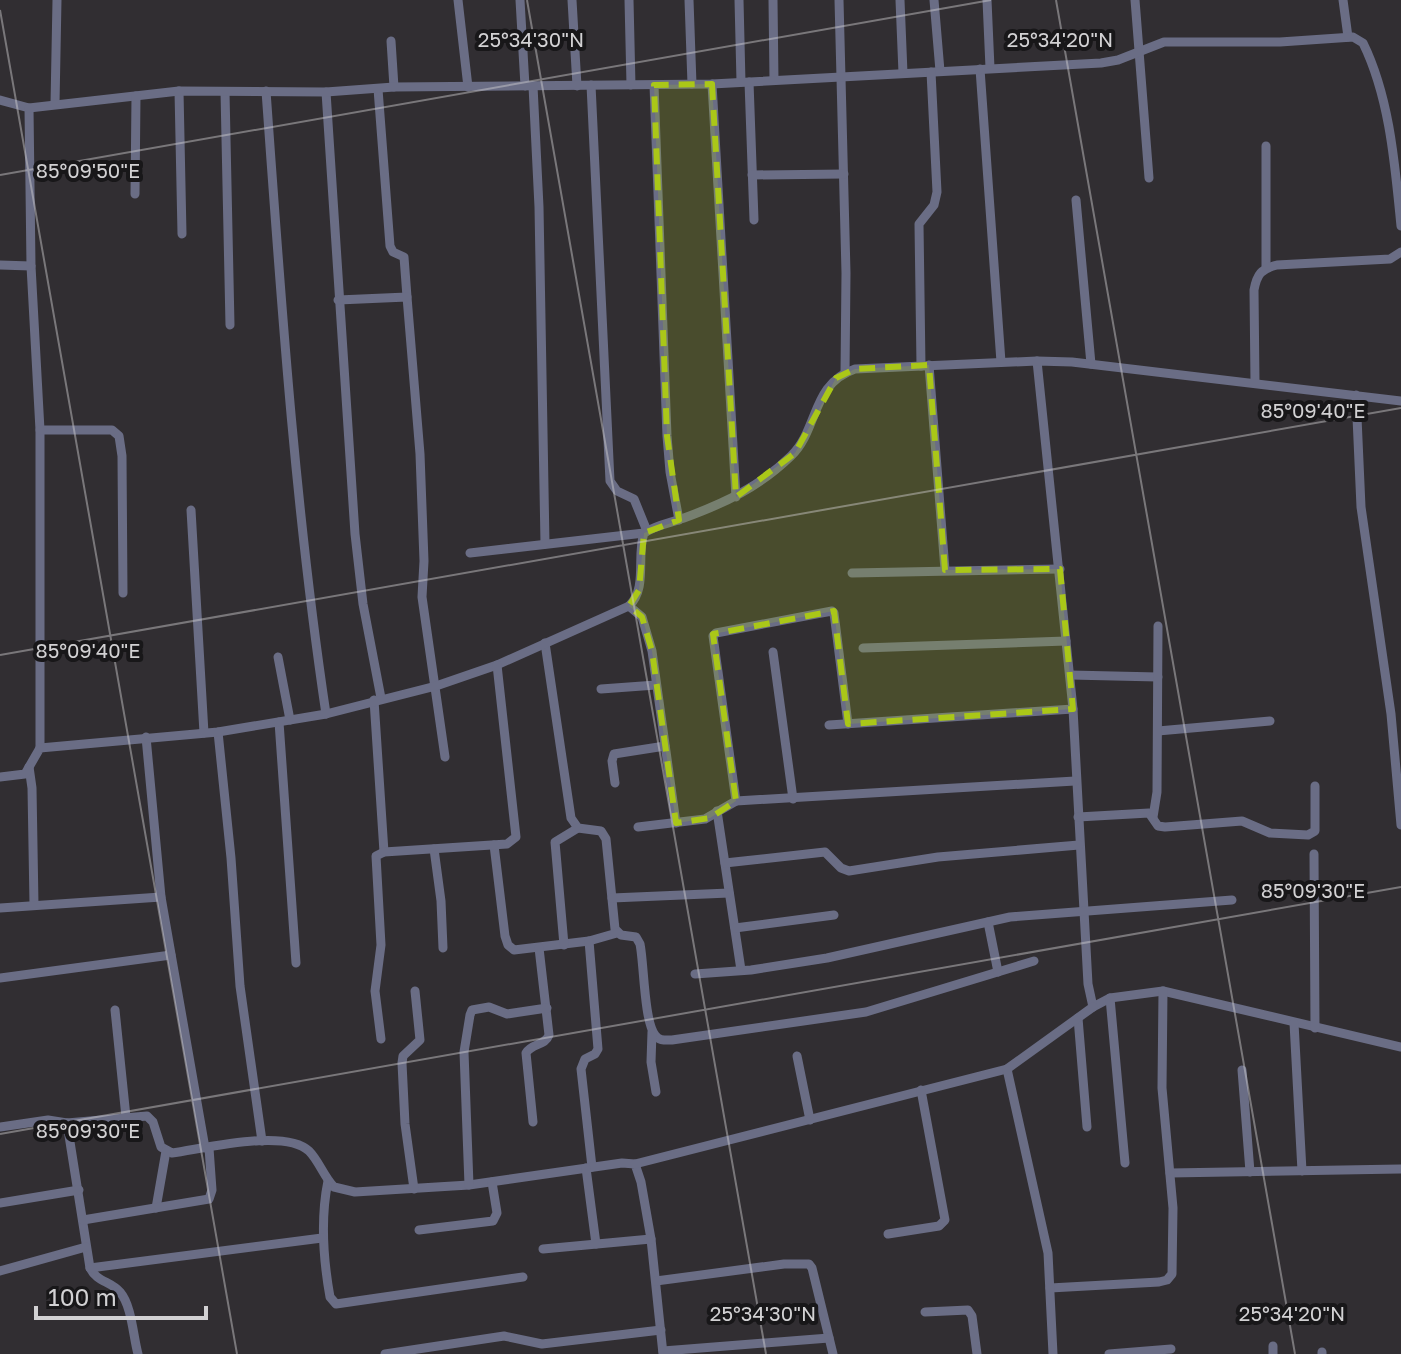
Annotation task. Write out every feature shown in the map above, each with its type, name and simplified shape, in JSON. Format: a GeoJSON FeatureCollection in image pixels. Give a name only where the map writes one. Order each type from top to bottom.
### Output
{"type":"FeatureCollection","features":[{"type":"Feature","properties":{"kind":"street"},"geometry":{"type":"LineString","coordinates":[[55,104],[57,0]]}},
{"type":"Feature","properties":{"kind":"street"},"geometry":{"type":"LineString","coordinates":[[458,0],[468,87]]}},
{"type":"Feature","properties":{"kind":"street"},"geometry":{"type":"LineString","coordinates":[[520,0],[539,207],[545,544]]}},
{"type":"Feature","properties":{"kind":"street"},"geometry":{"type":"LineString","coordinates":[[572,0],[577,86]]}},
{"type":"Feature","properties":{"kind":"street"},"geometry":{"type":"LineString","coordinates":[[629,0],[631,85]]}},
{"type":"Feature","properties":{"kind":"street"},"geometry":{"type":"LineString","coordinates":[[689,0],[692,84]]}},
{"type":"Feature","properties":{"kind":"street"},"geometry":{"type":"LineString","coordinates":[[739,0],[754,220]]}},
{"type":"Feature","properties":{"kind":"street"},"geometry":{"type":"LineString","coordinates":[[773,0],[774,80]]}},
{"type":"Feature","properties":{"kind":"street"},"geometry":{"type":"LineString","coordinates":[[839,0],[845,373]]}},
{"type":"Feature","properties":{"kind":"street"},"geometry":{"type":"LineString","coordinates":[[900,0],[903,73]]}},
{"type":"Feature","properties":{"kind":"street"},"geometry":{"type":"LineString","coordinates":[[934,0],[937,199],[920,222],[918,230],[925,366],[945,570]]}},
{"type":"Feature","properties":{"kind":"street"},"geometry":{"type":"LineString","coordinates":[[987,0],[985,69],[1001,362]]}},
{"type":"Feature","properties":{"kind":"street"},"geometry":{"type":"LineString","coordinates":[[1135,0],[1149,178]]}},
{"type":"Feature","properties":{"kind":"street"},"geometry":{"type":"LineString","coordinates":[[1343,0],[1348,37]]}},
{"type":"Feature","properties":{"kind":"street"},"geometry":{"type":"LineString","coordinates":[[0,100],[29,108],[179,91],[326,92],[394,87],[712,84],[1101,63],[1118,60],[1164,42],[1280,42],[1348,37],[1363,43],[1374,71],[1399,185],[1401,226]]}},
{"type":"Feature","properties":{"kind":"street"},"geometry":{"type":"LineString","coordinates":[[391,41],[394,87]]}},
{"type":"Feature","properties":{"kind":"street"},"geometry":{"type":"LineString","coordinates":[[712,84],[736,497]]}},
{"type":"Feature","properties":{"kind":"street"},"geometry":{"type":"LineString","coordinates":[[40,748],[218,732],[326,714],[436,686],[497,665],[635,601],[645,532],[634,499],[617,491],[610,481],[591,85]]}},
{"type":"Feature","properties":{"kind":"street"},"geometry":{"type":"LineString","coordinates":[[654,85],[667,436],[679,520]]}},
{"type":"Feature","properties":{"kind":"street"},"geometry":{"type":"LineString","coordinates":[[378,89],[390,246],[393,252],[404,257],[421,470],[422,597],[445,757]]}},
{"type":"Feature","properties":{"kind":"street"},"geometry":{"type":"LineString","coordinates":[[179,91],[182,234]]}},
{"type":"Feature","properties":{"kind":"street"},"geometry":{"type":"LineString","coordinates":[[266,91],[287,389],[313,629],[326,714]]}},
{"type":"Feature","properties":{"kind":"street"},"geometry":{"type":"LineString","coordinates":[[225,92],[230,325]]}},
{"type":"Feature","properties":{"kind":"street"},"geometry":{"type":"LineString","coordinates":[[326,92],[355,534],[378,699],[384,852]]}},
{"type":"Feature","properties":{"kind":"street"},"geometry":{"type":"LineString","coordinates":[[135,194],[136,96]]}},
{"type":"Feature","properties":{"kind":"street"},"geometry":{"type":"LineString","coordinates":[[0,777],[25,774],[40,748],[40,430],[31,266],[29,108]]}},
{"type":"Feature","properties":{"kind":"street"},"geometry":{"type":"LineString","coordinates":[[1266,146],[1266,268]]}},
{"type":"Feature","properties":{"kind":"street"},"geometry":{"type":"LineString","coordinates":[[752,175],[844,174]]}},
{"type":"Feature","properties":{"kind":"street"},"geometry":{"type":"LineString","coordinates":[[1076,200],[1091,364]]}},
{"type":"Feature","properties":{"kind":"street"},"geometry":{"type":"LineString","coordinates":[[1255,383],[1254,290],[1256,277],[1266,268],[1400,257]]}},
{"type":"Feature","properties":{"kind":"street"},"geometry":{"type":"LineString","coordinates":[[0,265],[31,266]]}},
{"type":"Feature","properties":{"kind":"street"},"geometry":{"type":"LineString","coordinates":[[338,300],[407,297]]}},
{"type":"Feature","properties":{"kind":"street"},"geometry":{"type":"LineString","coordinates":[[1037,361],[1073,709],[1088,984],[1093,1007]]}},
{"type":"Feature","properties":{"kind":"street"},"geometry":{"type":"LineString","coordinates":[[470,553],[645,532],[736,497],[765,480],[795,453],[827,388],[845,373],[869,368],[1037,361],[1091,364],[1401,401]]}},
{"type":"Feature","properties":{"kind":"street"},"geometry":{"type":"LineString","coordinates":[[1356,395],[1361,507],[1391,714],[1401,825]]}},
{"type":"Feature","properties":{"kind":"street"},"geometry":{"type":"LineString","coordinates":[[40,430],[112,430],[119,436],[122,456],[123,593]]}},
{"type":"Feature","properties":{"kind":"street"},"geometry":{"type":"LineString","coordinates":[[191,510],[204,733]]}},
{"type":"Feature","properties":{"kind":"street"},"geometry":{"type":"LineString","coordinates":[[852,573],[1060,569]]}},
{"type":"Feature","properties":{"kind":"street"},"geometry":{"type":"LineString","coordinates":[[629,606],[642,617],[646,627],[676,823]]}},
{"type":"Feature","properties":{"kind":"street"},"geometry":{"type":"LineString","coordinates":[[736,801],[713,636],[716,633],[832,611],[848,724]]}},
{"type":"Feature","properties":{"kind":"street"},"geometry":{"type":"LineString","coordinates":[[1153,817],[1157,792],[1158,626]]}},
{"type":"Feature","properties":{"kind":"street"},"geometry":{"type":"LineString","coordinates":[[863,648],[1066,641]]}},
{"type":"Feature","properties":{"kind":"street"},"geometry":{"type":"LineString","coordinates":[[545,643],[569,808],[578,828]]}},
{"type":"Feature","properties":{"kind":"street"},"geometry":{"type":"LineString","coordinates":[[773,652],[793,799]]}},
{"type":"Feature","properties":{"kind":"street"},"geometry":{"type":"LineString","coordinates":[[278,657],[290,720]]}},
{"type":"Feature","properties":{"kind":"street"},"geometry":{"type":"LineString","coordinates":[[381,1039],[375,980],[381,945],[376,856],[384,852],[494,845],[514,841],[517,832],[497,665]]}},
{"type":"Feature","properties":{"kind":"street"},"geometry":{"type":"LineString","coordinates":[[1070,675],[1158,677]]}},
{"type":"Feature","properties":{"kind":"street"},"geometry":{"type":"LineString","coordinates":[[601,689],[656,685]]}},
{"type":"Feature","properties":{"kind":"street"},"geometry":{"type":"LineString","coordinates":[[829,725],[1073,709]]}},
{"type":"Feature","properties":{"kind":"street"},"geometry":{"type":"LineString","coordinates":[[1158,731],[1270,721]]}},
{"type":"Feature","properties":{"kind":"street"},"geometry":{"type":"LineString","coordinates":[[279,722],[296,963]]}},
{"type":"Feature","properties":{"kind":"street"},"geometry":{"type":"LineString","coordinates":[[218,732],[240,986],[262,1141]]}},
{"type":"Feature","properties":{"kind":"street"},"geometry":{"type":"LineString","coordinates":[[83,1220],[209,1199],[212,1190],[161,897],[146,737]]}},
{"type":"Feature","properties":{"kind":"street"},"geometry":{"type":"LineString","coordinates":[[615,783],[614,754],[665,746]]}},
{"type":"Feature","properties":{"kind":"street"},"geometry":{"type":"LineString","coordinates":[[29,767],[34,905]]}},
{"type":"Feature","properties":{"kind":"street"},"geometry":{"type":"LineString","coordinates":[[638,827],[710,818],[736,801],[1075,781]]}},
{"type":"Feature","properties":{"kind":"street"},"geometry":{"type":"LineString","coordinates":[[1078,817],[1139,812],[1149,813],[1158,826],[1165,827],[1242,821],[1270,833],[1308,835],[1315,831],[1315,786]]}},
{"type":"Feature","properties":{"kind":"street"},"geometry":{"type":"LineString","coordinates":[[717,811],[741,970]]}},
{"type":"Feature","properties":{"kind":"street"},"geometry":{"type":"LineString","coordinates":[[564,945],[555,842],[578,828],[604,834],[617,933]]}},
{"type":"Feature","properties":{"kind":"street"},"geometry":{"type":"LineString","coordinates":[[494,845],[501,914],[508,945],[520,951],[589,941],[617,933],[636,937],[640,944],[652,1032],[651,1062],[656,1092]]}},
{"type":"Feature","properties":{"kind":"street"},"geometry":{"type":"LineString","coordinates":[[725,863],[816,851],[825,852],[841,868],[849,871],[938,857],[1079,845]]}},
{"type":"Feature","properties":{"kind":"street"},"geometry":{"type":"LineString","coordinates":[[434,849],[443,948]]}},
{"type":"Feature","properties":{"kind":"street"},"geometry":{"type":"LineString","coordinates":[[1314,854],[1315,1028]]}},
{"type":"Feature","properties":{"kind":"street"},"geometry":{"type":"LineString","coordinates":[[612,898],[729,893]]}},
{"type":"Feature","properties":{"kind":"street"},"geometry":{"type":"LineString","coordinates":[[0,908],[161,897]]}},
{"type":"Feature","properties":{"kind":"street"},"geometry":{"type":"LineString","coordinates":[[695,974],[827,958],[1010,917],[1232,900]]}},
{"type":"Feature","properties":{"kind":"street"},"geometry":{"type":"LineString","coordinates":[[735,928],[834,915]]}},
{"type":"Feature","properties":{"kind":"street"},"geometry":{"type":"LineString","coordinates":[[988,922],[998,972]]}},
{"type":"Feature","properties":{"kind":"street"},"geometry":{"type":"LineString","coordinates":[[589,941],[598,1049],[585,1059],[581,1069],[596,1244]]}},
{"type":"Feature","properties":{"kind":"street"},"geometry":{"type":"LineString","coordinates":[[533,1122],[526,1053],[548,1039],[539,948]]}},
{"type":"Feature","properties":{"kind":"street"},"geometry":{"type":"LineString","coordinates":[[0,978],[171,955]]}},
{"type":"Feature","properties":{"kind":"street"},"geometry":{"type":"LineString","coordinates":[[652,1032],[663,1040],[672,1040],[842,1016],[884,1007],[1034,961]]}},
{"type":"Feature","properties":{"kind":"street"},"geometry":{"type":"LineString","coordinates":[[414,1189],[405,1124],[402,1063],[403,1056],[420,1040],[415,991]]}},
{"type":"Feature","properties":{"kind":"street"},"geometry":{"type":"LineString","coordinates":[[0,1127],[48,1120],[67,1123],[126,1117],[151,1118],[158,1142],[172,1153],[262,1141],[286,1141],[308,1150],[334,1187],[355,1192],[414,1189],[469,1185],[622,1163],[635,1164],[1007,1069],[1110,998],[1163,991],[1401,1047]]}},
{"type":"Feature","properties":{"kind":"street"},"geometry":{"type":"LineString","coordinates":[[1050,1288],[1159,1282],[1170,1278],[1173,1267],[1170,1173],[1162,1088],[1163,991]]}},
{"type":"Feature","properties":{"kind":"street"},"geometry":{"type":"LineString","coordinates":[[1110,998],[1125,1163]]}},
{"type":"Feature","properties":{"kind":"street"},"geometry":{"type":"LineString","coordinates":[[469,1185],[464,1052],[472,1010],[482,1007],[507,1014],[547,1008]]}},
{"type":"Feature","properties":{"kind":"street"},"geometry":{"type":"LineString","coordinates":[[115,1010],[126,1117]]}},
{"type":"Feature","properties":{"kind":"street"},"geometry":{"type":"LineString","coordinates":[[1078,1018],[1087,1127]]}},
{"type":"Feature","properties":{"kind":"street"},"geometry":{"type":"LineString","coordinates":[[1294,1023],[1302,1171]]}},
{"type":"Feature","properties":{"kind":"street"},"geometry":{"type":"LineString","coordinates":[[797,1056],[810,1120]]}},
{"type":"Feature","properties":{"kind":"street"},"geometry":{"type":"LineString","coordinates":[[1007,1069],[1048,1253],[1053,1354]]}},
{"type":"Feature","properties":{"kind":"street"},"geometry":{"type":"LineString","coordinates":[[1242,1070],[1250,1172]]}},
{"type":"Feature","properties":{"kind":"street"},"geometry":{"type":"LineString","coordinates":[[888,1234],[939,1226],[945,1220],[921,1090]]}},
{"type":"Feature","properties":{"kind":"street"},"geometry":{"type":"LineString","coordinates":[[67,1123],[90,1268],[95,1277],[115,1287],[124,1299],[138,1354]]}},
{"type":"Feature","properties":{"kind":"street"},"geometry":{"type":"LineString","coordinates":[[156,1208],[166,1151]]}},
{"type":"Feature","properties":{"kind":"street"},"geometry":{"type":"LineString","coordinates":[[635,1164],[651,1239],[663,1352],[829,1338]]}},
{"type":"Feature","properties":{"kind":"street"},"geometry":{"type":"LineString","coordinates":[[1170,1173],[1400,1169]]}},
{"type":"Feature","properties":{"kind":"street"},"geometry":{"type":"LineString","coordinates":[[328,1181],[323,1202],[322,1238],[330,1297],[336,1304],[523,1277]]}},
{"type":"Feature","properties":{"kind":"street"},"geometry":{"type":"LineString","coordinates":[[419,1230],[493,1221],[497,1213],[492,1182]]}},
{"type":"Feature","properties":{"kind":"street"},"geometry":{"type":"LineString","coordinates":[[0,1203],[79,1190]]}},
{"type":"Feature","properties":{"kind":"street"},"geometry":{"type":"LineString","coordinates":[[90,1268],[322,1238]]}},
{"type":"Feature","properties":{"kind":"street"},"geometry":{"type":"LineString","coordinates":[[543,1249],[651,1239]]}},
{"type":"Feature","properties":{"kind":"street"},"geometry":{"type":"LineString","coordinates":[[0,1271],[86,1247]]}},
{"type":"Feature","properties":{"kind":"street"},"geometry":{"type":"LineString","coordinates":[[656,1281],[784,1264],[809,1264],[833,1354]]}},
{"type":"Feature","properties":{"kind":"street"},"geometry":{"type":"LineString","coordinates":[[925,1312],[968,1310],[972,1316],[977,1354]]}},
{"type":"Feature","properties":{"kind":"street"},"geometry":{"type":"LineString","coordinates":[[385,1354],[504,1336],[542,1344],[661,1330]]}},
{"type":"Feature","properties":{"kind":"street"},"geometry":{"type":"LineString","coordinates":[[1109,1354],[1171,1349]]}},
{"type":"Feature","properties":{"kind":"highlighted area"},"geometry":{"type":"Polygon","coordinates":[[[712,84],[736,497],[795,453],[836,378],[855,369],[929,365],[945,570],[1060,569],[1073,709],[848,724],[834,611],[713,634],[736,801],[710,818],[676,823],[652,651],[642,617],[629,606],[639,590],[644,533],[679,520],[667,436],[654,85],[712,84]]]}}]}
